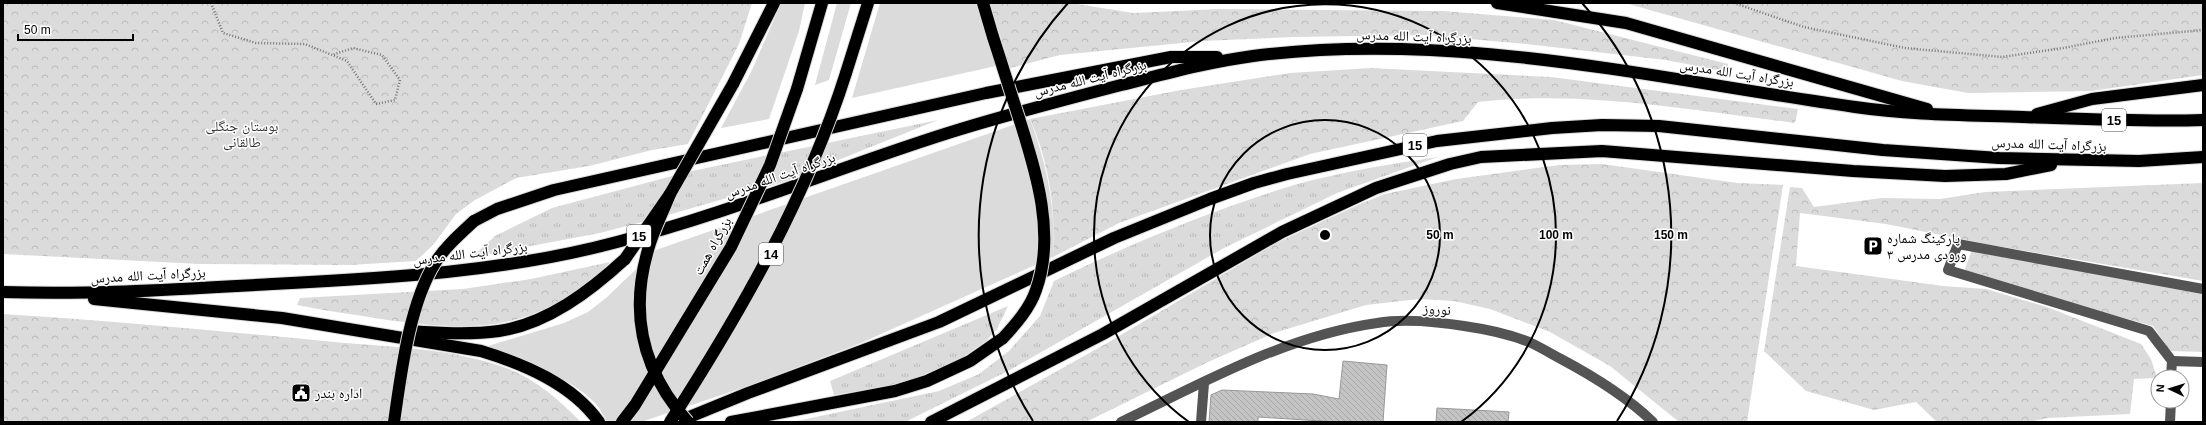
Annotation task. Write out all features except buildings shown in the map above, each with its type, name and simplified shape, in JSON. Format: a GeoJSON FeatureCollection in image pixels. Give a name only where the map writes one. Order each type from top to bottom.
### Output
{"type":"FeatureCollection","features":[{"type":"Feature","properties":{"kind":"highway"},"geometry":{"type":"LineString","coordinates":[[345,328],[475,333],[499,331],[519,326],[580,297],[625,259],[670,194],[733,84],[774,3]]}},
{"type":"Feature","properties":{"kind":"highway","name":"بزرگراه همت"},"geometry":{"type":"LineString","coordinates":[[622,422],[635,405],[731,247],[770,165],[797,89],[822,3]]}},
{"type":"Feature","properties":{"kind":"highway","name":"14"},"geometry":{"type":"LineString","coordinates":[[670,422],[721,343],[772,252],[823,140],[868,3]]}},
{"type":"Feature","properties":{"kind":"highway"},"geometry":{"type":"LineString","coordinates":[[730,422],[895,392],[921,384],[954,370],[985,352],[1003,338],[1018,321],[1036,292],[1043,256],[1043,220],[1035,169],[982,3]]}},
{"type":"Feature","properties":{"kind":"highway"},"geometry":{"type":"LineString","coordinates":[[1497,3],[1626,23],[1950,115]]}},
{"type":"Feature","properties":{"kind":"highway","name":"بزرگراه آیت الله مدرس"},"geometry":{"type":"LineString","coordinates":[[3,292],[65,294],[374,279],[510,266],[612,244],[683,224],[946,133],[1040,106],[1201,66],[1252,56],[1363,47],[1425,49],[1595,66],[1856,108],[1950,115],[2131,121],[2203,120]]}},
{"type":"Feature","properties":{"kind":"highway"},"geometry":{"type":"LineString","coordinates":[[394,422],[410,329],[421,294],[434,264],[445,249],[474,221],[497,209],[554,190],[986,93],[1171,57],[1252,56]]}},
{"type":"Feature","properties":{"kind":"highway"},"geometry":{"type":"LineString","coordinates":[[2024,117],[2092,99],[2203,85]]}},
{"type":"Feature","properties":{"kind":"highway","name":"بزرگراه آیت الله مدرس"},"geometry":{"type":"LineString","coordinates":[[678,422],[756,390],[939,322],[1114,238],[1210,199],[1254,183],[1287,174],[1430,142],[1552,128],[1602,125],[1659,126],[1883,150],[1999,158],[2072,161],[2139,161],[2203,157]]}},
{"type":"Feature","properties":{"kind":"highway"},"geometry":{"type":"LineString","coordinates":[[930,422],[1104,334],[1282,232],[1376,188],[1450,164],[1480,158],[1602,151],[1853,171],[1945,176],[2006,174],[2072,161]]}},
{"type":"Feature","properties":{"kind":"highway"},"geometry":{"type":"LineString","coordinates":[[670,194],[648,248],[642,271],[639,294],[640,320],[644,346],[654,372],[664,390],[688,422]]}},
{"type":"Feature","properties":{"kind":"highway"},"geometry":{"type":"LineString","coordinates":[[65,294],[282,318],[460,346],[505,358],[544,377],[570,393],[590,410],[599,422]]}},
{"type":"Feature","properties":{"kind":"lane"},"geometry":{"type":"LineString","coordinates":[[2172,369],[2172,361],[2149,331],[1948,270],[1958,244],[2203,289]]}},
{"type":"Feature","properties":{"kind":"lane","name":"نوروز"},"geometry":{"type":"LineString","coordinates":[[1121,422],[1258,356],[1333,331],[1378,322],[1440,322],[1480,328],[1527,342],[1586,372],[1644,413],[1653,422]]}},
{"type":"Feature","properties":{"kind":"lane"},"geometry":{"type":"LineString","coordinates":[[2172,361],[2203,362]]}},
{"type":"Feature","properties":{"kind":"lane"},"geometry":{"type":"LineString","coordinates":[[1201,422],[1204,383]]}},
{"type":"Feature","properties":{"kind":"lane"},"geometry":{"type":"LineString","coordinates":[[2170,422],[2171,409]]}},
{"type":"Feature","properties":{"kind":"path"},"geometry":{"type":"LineString","coordinates":[[211,3],[223,33],[256,43],[305,44],[347,62],[376,104],[395,100],[400,80],[382,55],[353,48],[332,55]]}},
{"type":"Feature","properties":{"kind":"path"},"geometry":{"type":"LineString","coordinates":[[1734,3],[1804,27],[1905,48],[2002,57],[2063,48],[2115,38],[2203,30]]}},
{"type":"Feature","properties":{"kind":"path"},"geometry":{"type":"LineString","coordinates":[[2000,3],[2009,3]]}},
{"type":"Feature","properties":{"kind":"green space","name":"بوستان جنگلی طالقانی"},"geometry":{"type":"Polygon","coordinates":[[[3,3],[752,3],[739,44],[688,144],[652,150],[589,166],[516,178],[475,200],[456,214],[434,244],[416,261],[350,265],[200,264],[3,254],[3,3]]]}},
{"type":"Feature","properties":{"kind":"green space"},"geometry":{"type":"Polygon","coordinates":[[[781,3],[805,3],[799,31],[769,119],[721,128],[752,70],[781,3]]]}},
{"type":"Feature","properties":{"kind":"green space"},"geometry":{"type":"Polygon","coordinates":[[[837,3],[851,3],[829,80],[815,85],[837,3]]]}},
{"type":"Feature","properties":{"kind":"green space"},"geometry":{"type":"Polygon","coordinates":[[[880,3],[976,3],[996,66],[852,98],[880,3]]]}},
{"type":"Feature","properties":{"kind":"green space"},"geometry":{"type":"Polygon","coordinates":[[[990,3],[1071,3],[1133,13],[1219,9],[1443,11],[1554,20],[1728,64],[1728,72],[1666,60],[1526,44],[1425,35],[1294,37],[1202,41],[1060,55],[1010,68],[990,3]]]}},
{"type":"Feature","properties":{"kind":"green space"},"geometry":{"type":"Polygon","coordinates":[[[1625,3],[2203,3],[2203,75],[2091,91],[1968,93],[1902,81],[1625,3]]]}},
{"type":"Feature","properties":{"kind":"green space"},"geometry":{"type":"Polygon","coordinates":[[[1371,68],[1551,77],[1798,109],[1795,123],[1676,107],[1597,100],[1557,98],[1478,102],[1463,121],[1310,154],[1119,223],[1053,257],[1054,239],[1050,186],[1037,135],[1030,119],[1181,90],[1290,73],[1371,68]]]}},
{"type":"Feature","properties":{"kind":"green space"},"geometry":{"type":"Polygon","coordinates":[[[1030,119],[1046,170],[1052,203],[1054,239],[1053,257],[861,343],[745,387],[641,422],[607,422],[596,404],[573,385],[545,370],[488,346],[564,323],[588,312],[606,298],[656,250],[1030,119]]]}},
{"type":"Feature","properties":{"kind":"green space"},"geometry":{"type":"Polygon","coordinates":[[[938,120],[786,181],[600,233],[472,257],[495,236],[552,208],[687,172],[938,120]]]}},
{"type":"Feature","properties":{"kind":"green space"},"geometry":{"type":"Polygon","coordinates":[[[1438,157],[1337,193],[1224,248],[1010,370],[905,422],[792,422],[939,391],[979,374],[1009,351],[1040,316],[1054,281],[1113,253],[1172,228],[1233,205],[1311,180],[1347,172],[1438,157]]]}},
{"type":"Feature","properties":{"kind":"green space"},"geometry":{"type":"Polygon","coordinates":[[[1602,164],[1737,183],[1783,185],[1747,422],[1679,422],[1610,366],[1550,332],[1490,309],[1454,301],[1419,299],[1366,305],[1274,333],[1208,362],[1086,422],[966,422],[1109,342],[1278,242],[1360,204],[1385,194],[1456,179],[1559,165],[1602,164]]]}},
{"type":"Feature","properties":{"kind":"green space"},"geometry":{"type":"Polygon","coordinates":[[[2203,183],[2203,281],[1991,245],[1886,224],[1800,213],[1796,266],[1943,286],[1986,289],[2047,307],[2141,344],[2151,359],[2154,369],[2150,369],[2150,378],[2134,379],[2130,414],[2048,418],[2028,422],[1937,422],[1916,402],[1874,410],[1806,391],[1764,351],[1790,187],[1802,188],[1814,207],[1882,198],[1940,199],[1985,192],[2203,183]]]}},
{"type":"Feature","properties":{"kind":"green space"},"geometry":{"type":"Polygon","coordinates":[[[1972,250],[2203,294],[2203,352],[2170,351],[2153,326],[1963,274],[1972,250]]]}},
{"type":"Feature","properties":{"kind":"green space"},"geometry":{"type":"Polygon","coordinates":[[[610,262],[589,282],[543,310],[521,318],[498,323],[476,326],[429,325],[381,319],[297,305],[300,298],[463,289],[531,279],[610,262]]]}},
{"type":"Feature","properties":{"kind":"green space"},"geometry":{"type":"Polygon","coordinates":[[[1008,306],[997,329],[986,341],[956,362],[900,384],[834,395],[830,381],[1008,306]]]}},
{"type":"Feature","properties":{"kind":"green space"},"geometry":{"type":"Polygon","coordinates":[[[3,314],[127,323],[400,347],[466,357],[509,369],[529,379],[539,385],[565,406],[581,422],[3,421],[3,314]]]}},
{"type":"Feature","properties":{"kind":"place","name":"پارکینگ شماره ۳ ورودی مدرس"},"geometry":{"type":"Point","coordinates":[1873,246]}},
{"type":"Feature","properties":{"kind":"place","name":"اداره بندر"},"geometry":{"type":"Point","coordinates":[301,393]}}]}
